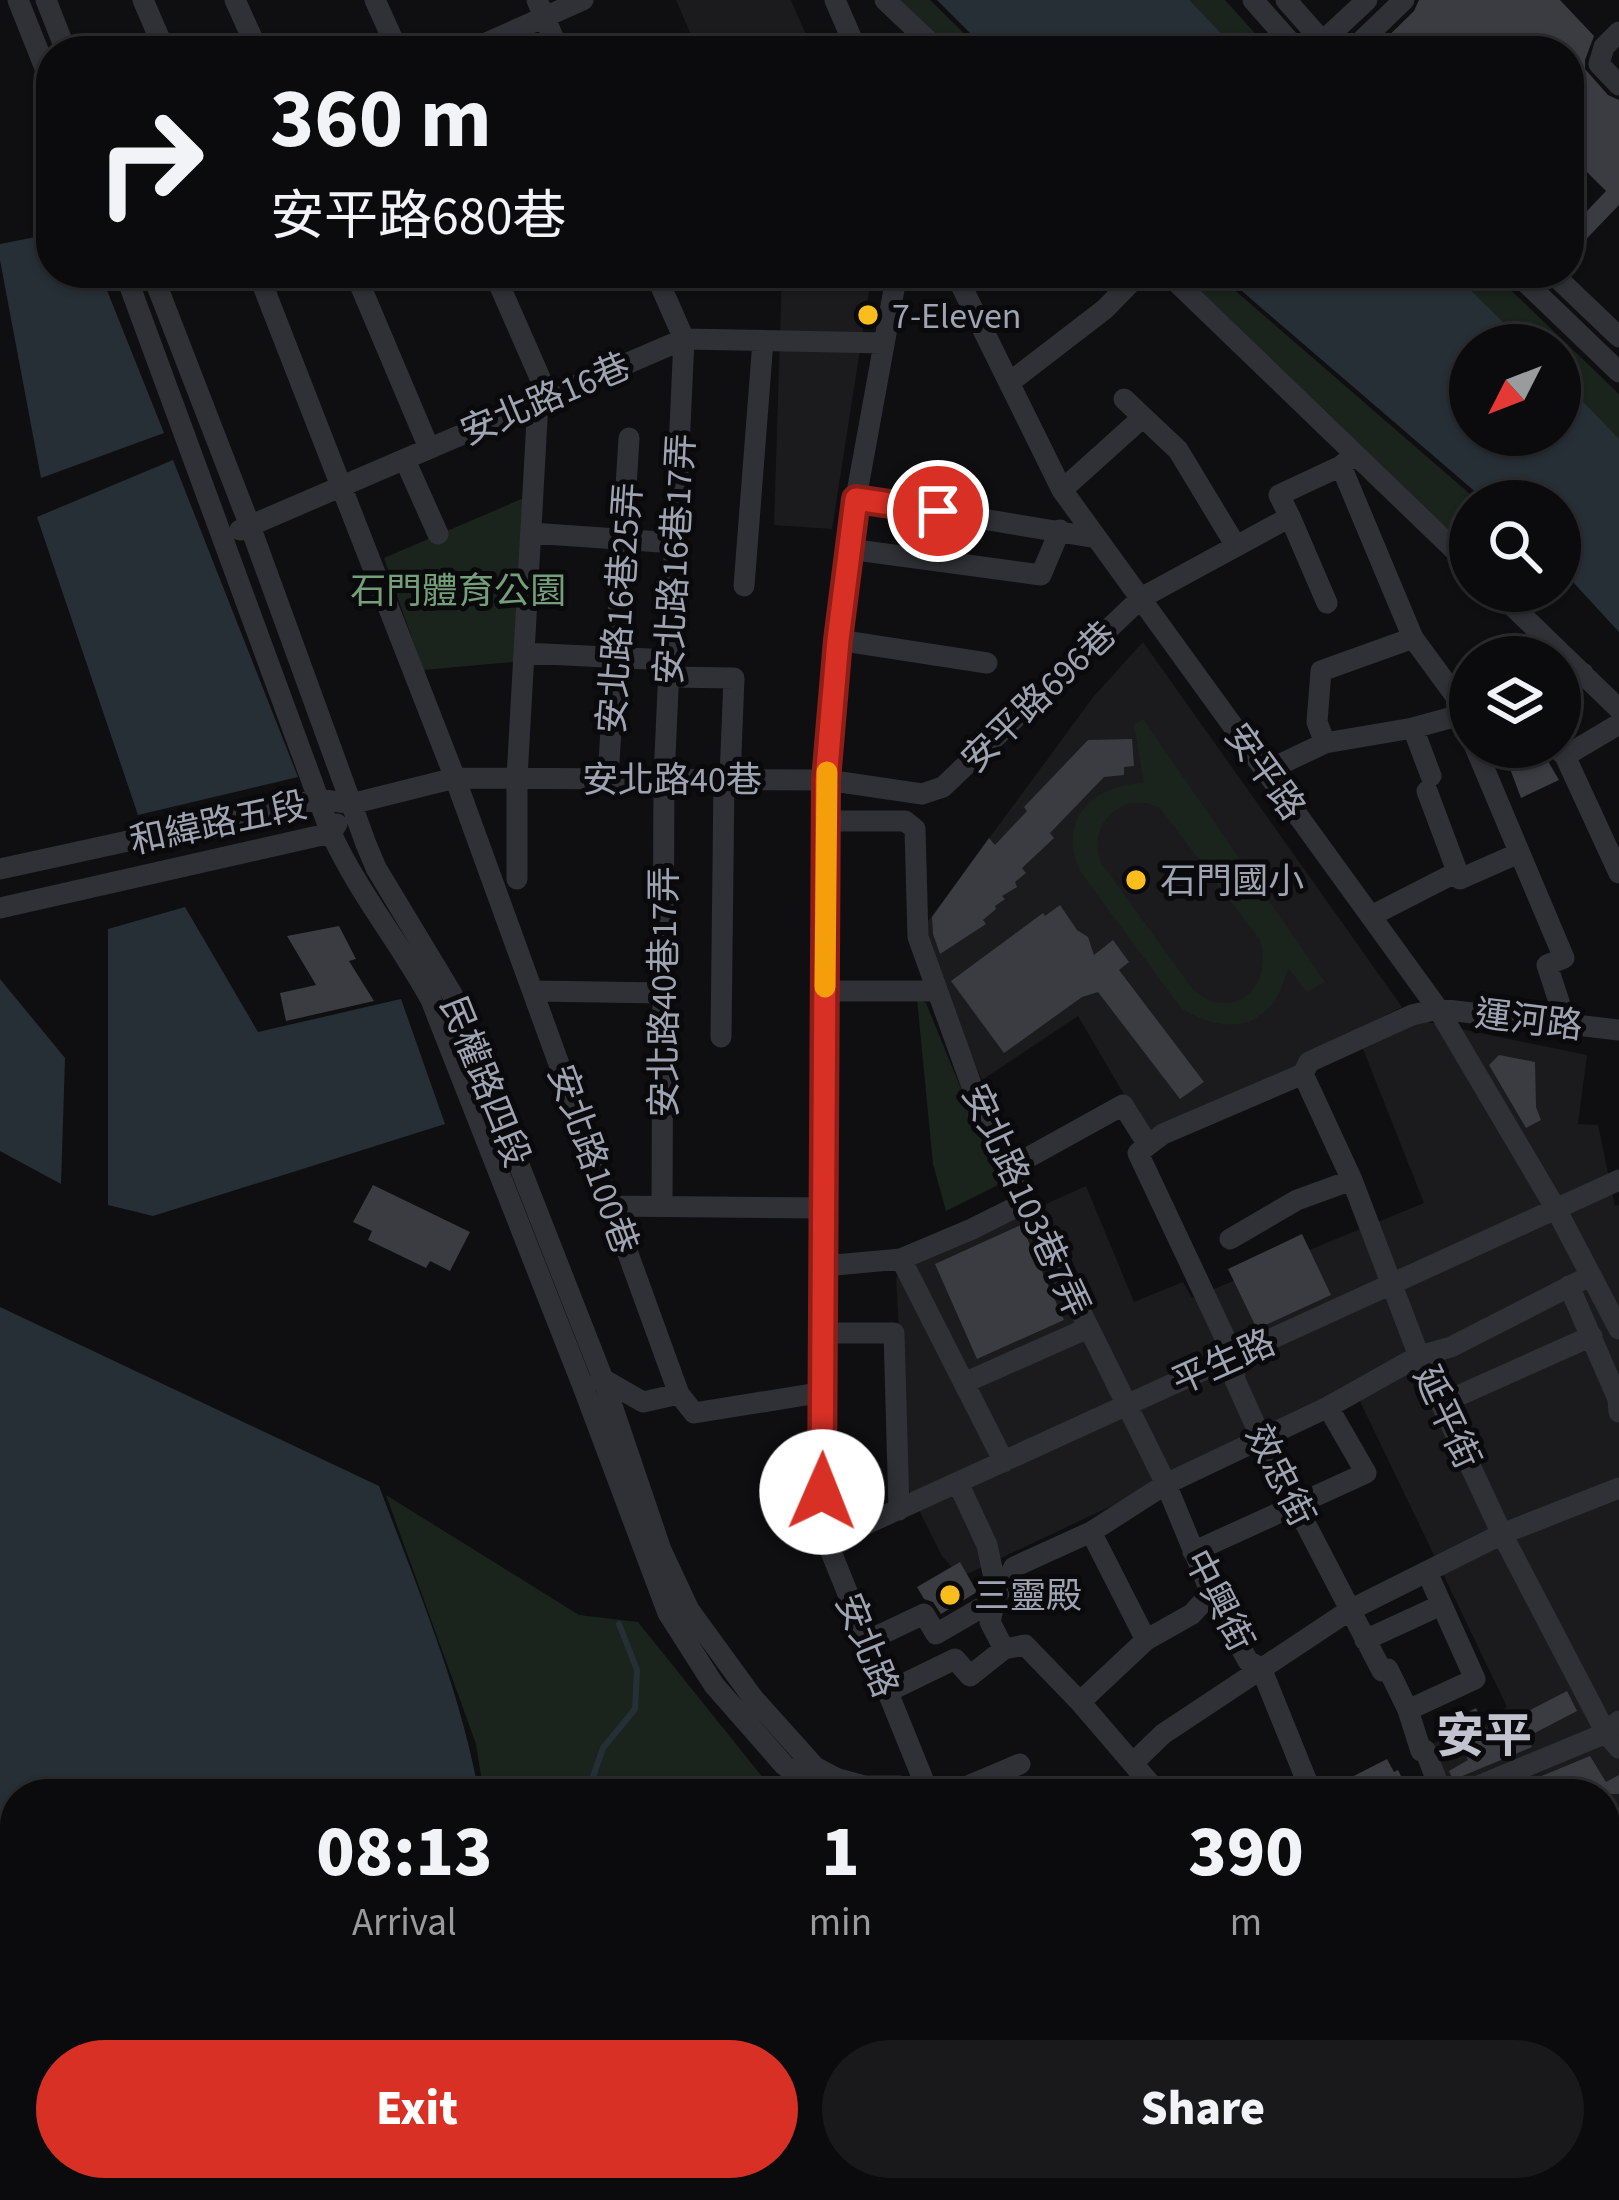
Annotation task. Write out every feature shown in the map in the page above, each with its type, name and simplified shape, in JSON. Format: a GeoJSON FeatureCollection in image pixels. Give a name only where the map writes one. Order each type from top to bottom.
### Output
{"type":"FeatureCollection","features":[{"type":"Feature","properties":{"kind":"street"},"geometry":{"type":"LineString","coordinates":[[18,0],[36,45]]}},
{"type":"Feature","properties":{"kind":"street"},"geometry":{"type":"LineString","coordinates":[[46,0],[60,36]]}},
{"type":"Feature","properties":{"kind":"street"},"geometry":{"type":"LineString","coordinates":[[143,0],[159,36]]}},
{"type":"Feature","properties":{"kind":"street"},"geometry":{"type":"LineString","coordinates":[[235,0],[251,36]]}},
{"type":"Feature","properties":{"kind":"street"},"geometry":{"type":"LineString","coordinates":[[375,0],[391,36]]}},
{"type":"Feature","properties":{"kind":"street"},"geometry":{"type":"LineString","coordinates":[[493,36],[540,8],[583,0]]}},
{"type":"Feature","properties":{"kind":"street"},"geometry":{"type":"LineString","coordinates":[[836,0],[850,36]]}},
{"type":"Feature","properties":{"kind":"street"},"geometry":{"type":"LineString","coordinates":[[885,0],[923,36]]}},
{"type":"Feature","properties":{"kind":"street"},"geometry":{"type":"LineString","coordinates":[[1252,0],[1284,36]]}},
{"type":"Feature","properties":{"kind":"street"},"geometry":{"type":"LineString","coordinates":[[1286,0],[1315,36]]}},
{"type":"Feature","properties":{"kind":"street"},"geometry":{"type":"LineString","coordinates":[[1336,36],[1367,0]]}},
{"type":"Feature","properties":{"kind":"street"},"geometry":{"type":"LineString","coordinates":[[1367,36],[1404,0]]}},
{"type":"Feature","properties":{"kind":"street"},"geometry":{"type":"LineString","coordinates":[[540,8],[552,36]]}},
{"type":"Feature","properties":{"kind":"street"},"geometry":{"type":"LineString","coordinates":[[1611,39],[1599,64],[1619,85]]}},
{"type":"Feature","properties":{"kind":"street","name":"民權路四段"},"geometry":{"type":"LineString","coordinates":[[131,288],[331,833],[431,1000],[669,1570],[688,1610],[753,1698],[814,1767],[838,1779]]}},
{"type":"Feature","properties":{"kind":"street","name":"民權路四段"},"geometry":{"type":"LineString","coordinates":[[158,288],[376,868],[452,994],[593,1381],[668,1613],[714,1685],[802,1779]]}},
{"type":"Feature","properties":{"kind":"street","name":"安北路100巷"},"geometry":{"type":"LineString","coordinates":[[264,288],[455,778],[679,1394]]}},
{"type":"Feature","properties":{"kind":"street"},"geometry":{"type":"LineString","coordinates":[[361,288],[429,448]]}},
{"type":"Feature","properties":{"kind":"street"},"geometry":{"type":"LineString","coordinates":[[500,288],[543,399],[517,778],[517,879]]}},
{"type":"Feature","properties":{"kind":"street"},"geometry":{"type":"LineString","coordinates":[[662,288],[684,339]]}},
{"type":"Feature","properties":{"kind":"street","name":"安北路"},"geometry":{"type":"LineString","coordinates":[[894,288],[849,549],[826,780],[822,1492],[827,1542],[923,1779]]}},
{"type":"Feature","properties":{"kind":"street","name":"安平路"},"geometry":{"type":"LineString","coordinates":[[962,288],[1062,490],[1438,1009],[1556,1209],[1579,1281],[1619,1329]]}},
{"type":"Feature","properties":{"kind":"street"},"geometry":{"type":"LineString","coordinates":[[1009,383],[1105,309],[1125,288]]}},
{"type":"Feature","properties":{"kind":"street"},"geometry":{"type":"LineString","coordinates":[[1182,288],[1348,460],[1449,547]]}},
{"type":"Feature","properties":{"kind":"street"},"geometry":{"type":"LineString","coordinates":[[1532,288],[1619,372]]}},
{"type":"Feature","properties":{"kind":"street"},"geometry":{"type":"LineString","coordinates":[[1568,288],[1619,337]]}},
{"type":"Feature","properties":{"kind":"street","name":"安北路16巷"},"geometry":{"type":"LineString","coordinates":[[223,537],[684,339],[884,344]]}},
{"type":"Feature","properties":{"kind":"street","name":"安北路16巷17弄"},"geometry":{"type":"LineString","coordinates":[[664,778],[684,339]]}},
{"type":"Feature","properties":{"kind":"street"},"geometry":{"type":"LineString","coordinates":[[744,586],[764,340]]}},
{"type":"Feature","properties":{"kind":"street"},"geometry":{"type":"LineString","coordinates":[[1124,400],[1178,450],[1236,546]]}},
{"type":"Feature","properties":{"kind":"street"},"geometry":{"type":"LineString","coordinates":[[1062,490],[1143,418]]}},
{"type":"Feature","properties":{"kind":"street","name":"安北路16巷25弄"},"geometry":{"type":"LineString","coordinates":[[608,778],[629,438]]}},
{"type":"Feature","properties":{"kind":"street"},"geometry":{"type":"LineString","coordinates":[[405,460],[438,534]]}},
{"type":"Feature","properties":{"kind":"street"},"geometry":{"type":"LineString","coordinates":[[1327,603],[1279,495],[1348,460]]}},
{"type":"Feature","properties":{"kind":"street"},"geometry":{"type":"LineString","coordinates":[[1348,460],[1413,638],[1449,691]]}},
{"type":"Feature","properties":{"kind":"street"},"geometry":{"type":"LineString","coordinates":[[856,499],[1097,538]]}},
{"type":"Feature","properties":{"kind":"street","name":"安平路696巷"},"geometry":{"type":"LineString","coordinates":[[934,791],[1141,598],[1290,517]]}},
{"type":"Feature","properties":{"kind":"street"},"geometry":{"type":"LineString","coordinates":[[849,549],[1041,575],[1060,530]]}},
{"type":"Feature","properties":{"kind":"street"},"geometry":{"type":"LineString","coordinates":[[531,533],[675,543]]}},
{"type":"Feature","properties":{"kind":"street"},"geometry":{"type":"LineString","coordinates":[[1519,612],[1619,709]]}},
{"type":"Feature","properties":{"kind":"street"},"geometry":{"type":"LineString","coordinates":[[1325,743],[1318,722],[1322,671],[1413,638]]}},
{"type":"Feature","properties":{"kind":"street"},"geometry":{"type":"LineString","coordinates":[[838,640],[987,663]]}},
{"type":"Feature","properties":{"kind":"street"},"geometry":{"type":"LineString","coordinates":[[524,653],[616,657],[669,668]]}},
{"type":"Feature","properties":{"kind":"street","name":"安北路40巷17弄"},"geometry":{"type":"LineString","coordinates":[[669,668],[734,678],[721,1037]]}},
{"type":"Feature","properties":{"kind":"street"},"geometry":{"type":"LineString","coordinates":[[1266,771],[1325,743],[1449,724]]}},
{"type":"Feature","properties":{"kind":"street"},"geometry":{"type":"LineString","coordinates":[[1581,742],[1619,724]]}},
{"type":"Feature","properties":{"kind":"street"},"geometry":{"type":"LineString","coordinates":[[1413,728],[1460,879],[1519,854]]}},
{"type":"Feature","properties":{"kind":"street"},"geometry":{"type":"LineString","coordinates":[[1484,768],[1564,958],[1547,965],[1566,1023]]}},
{"type":"Feature","properties":{"kind":"street"},"geometry":{"type":"LineString","coordinates":[[1568,768],[1619,873]]}},
{"type":"Feature","properties":{"kind":"street","name":"安北路40巷"},"geometry":{"type":"LineString","coordinates":[[351,803],[455,778],[826,780],[922,794],[934,791]]}},
{"type":"Feature","properties":{"kind":"street","name":"安北路40巷17弄"},"geometry":{"type":"LineString","coordinates":[[662,1205],[664,778]]}},
{"type":"Feature","properties":{"kind":"street","name":"和緯路五段"},"geometry":{"type":"LineString","coordinates":[[0,869],[320,799],[351,803],[331,833],[0,908]]}},
{"type":"Feature","properties":{"kind":"street","name":"安北路103巷7弄"},"geometry":{"type":"LineString","coordinates":[[826,821],[905,821],[915,829],[918,937],[937,992],[979,1106],[1126,1405]]}},
{"type":"Feature","properties":{"kind":"street"},"geometry":{"type":"LineString","coordinates":[[1371,916],[1457,872]]}},
{"type":"Feature","properties":{"kind":"street"},"geometry":{"type":"LineString","coordinates":[[825,991],[937,992]]}},
{"type":"Feature","properties":{"kind":"street"},"geometry":{"type":"LineString","coordinates":[[533,992],[663,993]]}},
{"type":"Feature","properties":{"kind":"street"},"geometry":{"type":"LineString","coordinates":[[1009,1168],[1123,1105],[1148,1145],[1163,1134],[1303,1074],[1309,1062],[1412,1015],[1438,1009]]}},
{"type":"Feature","properties":{"kind":"street","name":"運河路"},"geometry":{"type":"LineString","coordinates":[[1438,1009],[1619,1030]]}},
{"type":"Feature","properties":{"kind":"street","name":"延平街"},"geometry":{"type":"LineString","coordinates":[[1303,1074],[1352,1180],[1419,1356],[1502,1534],[1615,1734]]}},
{"type":"Feature","properties":{"kind":"street","name":"效忠街"},"geometry":{"type":"LineString","coordinates":[[1148,1145],[1138,1154],[1234,1357],[1235,1380],[1262,1440],[1382,1671],[1388,1669],[1436,1779]]}},
{"type":"Feature","properties":{"kind":"street"},"geometry":{"type":"LineString","coordinates":[[1230,1239],[1297,1199],[1352,1180]]}},
{"type":"Feature","properties":{"kind":"street","name":"平生路"},"geometry":{"type":"LineString","coordinates":[[827,1542],[1619,1180]]}},
{"type":"Feature","properties":{"kind":"street"},"geometry":{"type":"LineString","coordinates":[[824,1265],[901,1258],[1026,1202]]}},
{"type":"Feature","properties":{"kind":"street"},"geometry":{"type":"LineString","coordinates":[[611,1207],[824,1208]]}},
{"type":"Feature","properties":{"kind":"street"},"geometry":{"type":"LineString","coordinates":[[901,1258],[1004,1462]]}},
{"type":"Feature","properties":{"kind":"street"},"geometry":{"type":"LineString","coordinates":[[867,1641],[924,1614],[936,1634],[986,1605],[1004,1587],[1014,1567],[1091,1532],[1166,1484],[1579,1281],[1592,1336],[1619,1412]]}},
{"type":"Feature","properties":{"kind":"street"},"geometry":{"type":"LineString","coordinates":[[964,1383],[1088,1328]]}},
{"type":"Feature","properties":{"kind":"street"},"geometry":{"type":"LineString","coordinates":[[824,1333],[894,1333],[899,1510]]}},
{"type":"Feature","properties":{"kind":"street"},"geometry":{"type":"LineString","coordinates":[[1442,1403],[1592,1336]]}},
{"type":"Feature","properties":{"kind":"street"},"geometry":{"type":"LineString","coordinates":[[593,1381],[643,1402],[679,1394],[694,1413],[824,1392]]}},
{"type":"Feature","properties":{"kind":"street","name":"中興街"},"geometry":{"type":"LineString","coordinates":[[1126,1405],[1166,1484],[1211,1593],[1248,1661],[1261,1668],[1306,1779]]}},
{"type":"Feature","properties":{"kind":"street"},"geometry":{"type":"LineString","coordinates":[[1193,1552],[1366,1473],[1328,1407]]}},
{"type":"Feature","properties":{"kind":"street"},"geometry":{"type":"LineString","coordinates":[[958,1483],[987,1545],[997,1592],[990,1622],[1004,1649]]}},
{"type":"Feature","properties":{"kind":"street"},"geometry":{"type":"LineString","coordinates":[[1134,1762],[1162,1735],[1350,1610],[1502,1534],[1619,1489]]}},
{"type":"Feature","properties":{"kind":"street"},"geometry":{"type":"LineString","coordinates":[[1091,1532],[1146,1640]]}},
{"type":"Feature","properties":{"kind":"street"},"geometry":{"type":"LineString","coordinates":[[1408,1710],[1474,1679],[1427,1572]]}},
{"type":"Feature","properties":{"kind":"street"},"geometry":{"type":"LineString","coordinates":[[1080,1702],[1146,1640],[1192,1614],[1211,1593]]}},
{"type":"Feature","properties":{"kind":"street"},"geometry":{"type":"LineString","coordinates":[[1365,1640],[1441,1605]]}},
{"type":"Feature","properties":{"kind":"street"},"geometry":{"type":"LineString","coordinates":[[887,1692],[955,1659],[970,1676],[1004,1649],[1025,1645],[1147,1779]]}},
{"type":"Feature","properties":{"kind":"street"},"geometry":{"type":"LineString","coordinates":[[1498,1779],[1615,1734]]}},
{"type":"Feature","properties":{"kind":"street"},"geometry":{"type":"LineString","coordinates":[[984,1779],[1020,1764]]}},
{"type":"Feature","properties":{"kind":"shaded area"},"geometry":{"type":"Polygon","coordinates":[[[676,0],[791,0],[807,36],[692,36],[676,0]]]}},
{"type":"Feature","properties":{"kind":"shaded area"},"geometry":{"type":"Polygon","coordinates":[[[937,0],[1189,0],[1224,36],[973,36],[937,0]]]}},
{"type":"Feature","properties":{"kind":"shaded area"},"geometry":{"type":"Polygon","coordinates":[[[36,237],[36,288],[106,288],[164,433],[41,478],[0,244],[36,237]]]}},
{"type":"Feature","properties":{"kind":"shaded area"},"geometry":{"type":"Polygon","coordinates":[[[782,288],[870,288],[832,529],[774,525],[782,288]]]}},
{"type":"Feature","properties":{"kind":"shaded area"},"geometry":{"type":"Polygon","coordinates":[[[1238,288],[1468,288],[1505,324],[1449,324],[1449,456],[1581,456],[1581,400],[1619,439],[1619,632],[1581,591],[1581,480],[1462,480],[1238,288]]]}},
{"type":"Feature","properties":{"kind":"shaded area"},"geometry":{"type":"Polygon","coordinates":[[[173,460],[298,777],[138,815],[37,517],[173,460]]]}},
{"type":"Feature","properties":{"kind":"shaded area","name":"石門國小"},"geometry":{"type":"Polygon","coordinates":[[[1143,642],[1402,1007],[1305,1055],[1296,1066],[1146,1132],[1078,1016],[982,1080],[927,952],[923,928],[1094,696],[1143,642]]]}},
{"type":"Feature","properties":{"kind":"shaded area"},"geometry":{"type":"Polygon","coordinates":[[[185,907],[258,1032],[401,999],[445,1124],[153,1216],[108,1205],[108,929],[185,907]]]}},
{"type":"Feature","properties":{"kind":"shaded area"},"geometry":{"type":"Polygon","coordinates":[[[0,979],[65,1058],[61,1184],[0,1151],[0,979]]]}},
{"type":"Feature","properties":{"kind":"shaded area"},"geometry":{"type":"Polygon","coordinates":[[[1422,1021],[1587,1055],[1578,1124],[1598,1125],[1615,1206],[1619,1205],[1619,1779],[1437,1779],[1420,1750],[1507,1707],[1355,1391],[961,1577],[942,1556],[908,1488],[896,1278],[910,1265],[1086,1186],[1134,1302],[1183,1282],[1192,1298],[1424,1203],[1363,1049],[1422,1021]]]}},
{"type":"Feature","properties":{"kind":"shaded area"},"geometry":{"type":"Polygon","coordinates":[[[0,1307],[379,1486],[449,1677],[476,1779],[0,1779],[0,1307]]]}},
{"type":"Feature","properties":{"kind":"green space"},"geometry":{"type":"Polygon","coordinates":[[[899,0],[930,0],[967,36],[936,36],[899,0]]]}},
{"type":"Feature","properties":{"kind":"green space"},"geometry":{"type":"Polygon","coordinates":[[[1182,0],[1225,0],[1257,36],[1215,36],[1182,0]]]}},
{"type":"Feature","properties":{"kind":"green space"},"geometry":{"type":"Polygon","coordinates":[[[1195,288],[1232,288],[1454,480],[1449,480],[1449,534],[1195,288]]]}},
{"type":"Feature","properties":{"kind":"green space"},"geometry":{"type":"Polygon","coordinates":[[[1465,288],[1509,288],[1546,324],[1501,324],[1465,288]]]}},
{"type":"Feature","properties":{"kind":"green space"},"geometry":{"type":"Polygon","coordinates":[[[1581,358],[1619,394],[1619,441],[1581,404],[1581,358]]]}},
{"type":"Feature","properties":{"kind":"green space","name":"石門體育公園"},"geometry":{"type":"Polygon","coordinates":[[[524,498],[514,662],[423,670],[384,558],[524,498]]]}},
{"type":"Feature","properties":{"kind":"green space"},"geometry":{"type":"Polygon","coordinates":[[[1143,719],[1325,982],[1307,992],[1288,968],[1272,1004],[1248,1022],[1233,1025],[1199,1018],[1181,1008],[1082,874],[1075,855],[1073,838],[1083,810],[1108,791],[1144,783],[1134,725],[1143,719]],[[1129,803],[1106,819],[1099,834],[1100,861],[1194,991],[1211,1001],[1237,1001],[1260,977],[1260,940],[1160,808],[1129,803]]]}},
{"type":"Feature","properties":{"kind":"green space"},"geometry":{"type":"Polygon","coordinates":[[[917,999],[926,1003],[1000,1184],[946,1211],[933,1164],[917,999]]]}},
{"type":"Feature","properties":{"kind":"green space"},"geometry":{"type":"Polygon","coordinates":[[[386,1495],[579,1615],[638,1622],[764,1779],[482,1779],[476,1744],[386,1495]]]}},
{"type":"Feature","properties":{"kind":"building"},"geometry":{"type":"Polygon","coordinates":[[[1419,0],[1560,0],[1594,36],[1585,69],[1608,95],[1619,100],[1619,205],[1584,241],[1584,214],[1606,191],[1584,169],[1584,36],[1388,36],[1419,0]]]}},
{"type":"Feature","properties":{"kind":"building"},"geometry":{"type":"Polygon","coordinates":[[[1132,739],[1134,766],[1124,767],[1124,775],[1104,777],[1050,833],[1054,838],[1022,868],[1026,873],[1015,882],[1017,887],[1002,896],[1005,899],[983,920],[986,924],[940,954],[932,917],[989,838],[995,845],[1088,740],[1132,739]]]}},
{"type":"Feature","properties":{"kind":"building"},"geometry":{"type":"Polygon","coordinates":[[[1510,768],[1552,768],[1559,780],[1521,798],[1510,768]]]}},
{"type":"Feature","properties":{"kind":"building"},"geometry":{"type":"Polygon","coordinates":[[[1060,905],[1077,930],[1088,937],[1094,955],[1113,940],[1129,962],[1119,970],[1204,1082],[1180,1099],[1098,992],[1082,997],[1004,1053],[951,981],[1060,905]]]}},
{"type":"Feature","properties":{"kind":"building"},"geometry":{"type":"Polygon","coordinates":[[[339,926],[356,959],[349,961],[374,1001],[286,1021],[280,993],[316,985],[287,936],[339,926]]]}},
{"type":"Feature","properties":{"kind":"building"},"geometry":{"type":"Polygon","coordinates":[[[1499,1055],[1535,1062],[1536,1107],[1541,1120],[1526,1128],[1489,1065],[1499,1055]]]}},
{"type":"Feature","properties":{"kind":"building"},"geometry":{"type":"Polygon","coordinates":[[[373,1185],[470,1232],[450,1271],[430,1261],[426,1268],[368,1240],[372,1231],[353,1222],[373,1185]]]}},
{"type":"Feature","properties":{"kind":"building"},"geometry":{"type":"Polygon","coordinates":[[[1021,1225],[1064,1320],[977,1359],[935,1264],[1021,1225]]]}},
{"type":"Feature","properties":{"kind":"building"},"geometry":{"type":"Polygon","coordinates":[[[1302,1234],[1331,1295],[1257,1329],[1228,1269],[1302,1234]]]}},
{"type":"Feature","properties":{"kind":"building","name":"三靈殿"},"geometry":{"type":"Polygon","coordinates":[[[960,1562],[977,1592],[941,1614],[917,1587],[960,1562]]]}},
{"type":"Feature","properties":{"kind":"building"},"geometry":{"type":"Polygon","coordinates":[[[1567,1691],[1577,1711],[1527,1737],[1532,1747],[1453,1779],[1449,1771],[1468,1760],[1450,1721],[1476,1708],[1488,1732],[1567,1691]]]}},
{"type":"Feature","properties":{"kind":"building"},"geometry":{"type":"Polygon","coordinates":[[[1590,1756],[1604,1779],[1534,1779],[1590,1756]]]}},
{"type":"Feature","properties":{"kind":"building"},"geometry":{"type":"Polygon","coordinates":[[[1387,1759],[1402,1779],[1348,1779],[1387,1759]]]}},
{"type":"Feature","properties":{"kind":"waterway"},"geometry":{"type":"LineString","coordinates":[[592,1779],[603,1748],[635,1709],[637,1670],[619,1624]]}},
{"type":"Feature","properties":{"kind":"slow traffic"},"geometry":{"type":"LineString","coordinates":[[825,987],[827,772]]}},
{"type":"Feature","properties":{"kind":"place","name":"7-Eleven"},"geometry":{"type":"Point","coordinates":[868,315]}},
{"type":"Feature","properties":{"kind":"place","name":"石門國小"},"geometry":{"type":"Point","coordinates":[1136,880]}},
{"type":"Feature","properties":{"kind":"place","name":"三靈殿"},"geometry":{"type":"Point","coordinates":[950,1595]}},
{"type":"Feature","properties":{"kind":"district","name":"安平"},"geometry":{"type":"Point","coordinates":[1484,1735]}},
{"type":"Feature","properties":{"kind":"route"},"geometry":{"type":"LineString","coordinates":[[822,1492],[826,780],[838,640],[856,499],[938,511]]}}]}
